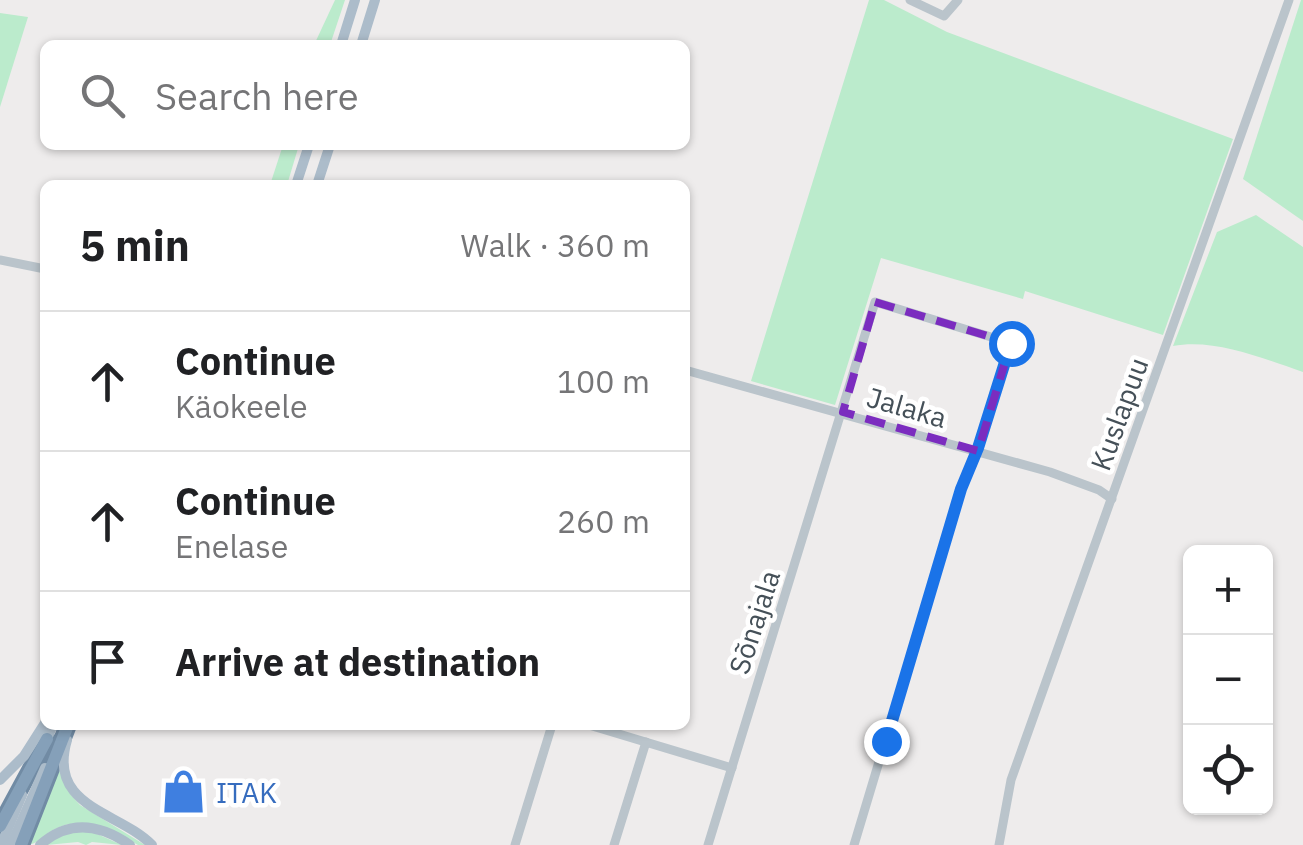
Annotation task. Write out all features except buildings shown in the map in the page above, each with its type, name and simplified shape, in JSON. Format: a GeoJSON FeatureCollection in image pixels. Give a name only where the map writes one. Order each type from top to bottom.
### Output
{"type":"FeatureCollection","features":[{"type":"Feature","properties":{"kind":"highway"},"geometry":{"type":"LineString","coordinates":[[21,845],[66,730]]}},
{"type":"Feature","properties":{"kind":"highway"},"geometry":{"type":"LineString","coordinates":[[0,826],[47,739]]}},
{"type":"Feature","properties":{"kind":"main road"},"geometry":{"type":"LineString","coordinates":[[343,40],[355,0]]}},
{"type":"Feature","properties":{"kind":"main road"},"geometry":{"type":"LineString","coordinates":[[363,40],[375,0]]}},
{"type":"Feature","properties":{"kind":"main road"},"geometry":{"type":"LineString","coordinates":[[298,180],[307,150]]}},
{"type":"Feature","properties":{"kind":"main road"},"geometry":{"type":"LineString","coordinates":[[319,180],[328,150]]}},
{"type":"Feature","properties":{"kind":"main road"},"geometry":{"type":"LineString","coordinates":[[0,780],[24,756],[41,730]]}},
{"type":"Feature","properties":{"kind":"main road"},"geometry":{"type":"LineString","coordinates":[[1,845],[51,730]]}},
{"type":"Feature","properties":{"kind":"main road"},"geometry":{"type":"LineString","coordinates":[[11,845],[66,730]]}},
{"type":"Feature","properties":{"kind":"main road"},"geometry":{"type":"LineString","coordinates":[[67,730],[64,759],[77,795],[95,811],[152,845]]}},
{"type":"Feature","properties":{"kind":"main road"},"geometry":{"type":"LineString","coordinates":[[40,845],[63,829],[80,826],[100,829],[130,845]]}},
{"type":"Feature","properties":{"kind":"street"},"geometry":{"type":"LineString","coordinates":[[910,0],[944,16],[958,0]]}},
{"type":"Feature","properties":{"kind":"street","name":"Kuslapuu"},"geometry":{"type":"LineString","coordinates":[[999,845],[1011,780],[1290,0]]}},
{"type":"Feature","properties":{"kind":"street"},"geometry":{"type":"LineString","coordinates":[[0,260],[40,267]]}},
{"type":"Feature","properties":{"kind":"street","name":"Sõnajala"},"geometry":{"type":"LineString","coordinates":[[708,845],[875,302],[1011,343],[978,450]]}},
{"type":"Feature","properties":{"kind":"street","name":"Jalaka"},"geometry":{"type":"LineString","coordinates":[[690,371],[978,450],[1079,481],[1112,499]]}},
{"type":"Feature","properties":{"kind":"street"},"geometry":{"type":"LineString","coordinates":[[854,845],[961,489],[978,450]]}},
{"type":"Feature","properties":{"kind":"street"},"geometry":{"type":"LineString","coordinates":[[515,845],[550,730]]}},
{"type":"Feature","properties":{"kind":"street"},"geometry":{"type":"LineString","coordinates":[[606,730],[732,768]]}},
{"type":"Feature","properties":{"kind":"street"},"geometry":{"type":"LineString","coordinates":[[614,845],[646,742]]}},
{"type":"Feature","properties":{"kind":"highlighted area"},"geometry":{"type":"Polygon","coordinates":[[[875,302],[1011,343],[978,451],[843,412],[875,302]]]}},
{"type":"Feature","properties":{"kind":"green space"},"geometry":{"type":"Polygon","coordinates":[[[335,0],[345,0],[332,40],[316,40],[335,0]]]}},
{"type":"Feature","properties":{"kind":"green space"},"geometry":{"type":"Polygon","coordinates":[[[869,0],[884,0],[947,32],[1233,139],[1163,335],[1025,291],[1023,299],[881,258],[835,405],[751,381],[869,0]]]}},
{"type":"Feature","properties":{"kind":"green space"},"geometry":{"type":"Polygon","coordinates":[[[1303,0],[1303,221],[1243,179],[1303,0]]]}},
{"type":"Feature","properties":{"kind":"green space"},"geometry":{"type":"Polygon","coordinates":[[[0,13],[28,17],[0,107],[0,13]]]}},
{"type":"Feature","properties":{"kind":"green space"},"geometry":{"type":"Polygon","coordinates":[[[281,150],[298,150],[288,180],[272,180],[281,150]]]}},
{"type":"Feature","properties":{"kind":"green space"},"geometry":{"type":"Polygon","coordinates":[[[1256,215],[1303,247],[1303,372],[1222,347],[1173,346],[1217,232],[1256,215]]]}},
{"type":"Feature","properties":{"kind":"green space"},"geometry":{"type":"Polygon","coordinates":[[[58,756],[71,795],[80,805],[145,845],[97,826],[75,823],[25,845],[58,756]]]}},
{"type":"Feature","properties":{"kind":"green space"},"geometry":{"type":"Polygon","coordinates":[[[77,830],[122,845],[46,845],[57,836],[77,830]]]}},
{"type":"Feature","properties":{"kind":"place","name":"ITAK"},"geometry":{"type":"Point","coordinates":[183,792]}},
{"type":"Feature","properties":{"kind":"route"},"geometry":{"type":"LineString","coordinates":[[886,741],[961,489],[1011,343]]}}]}
